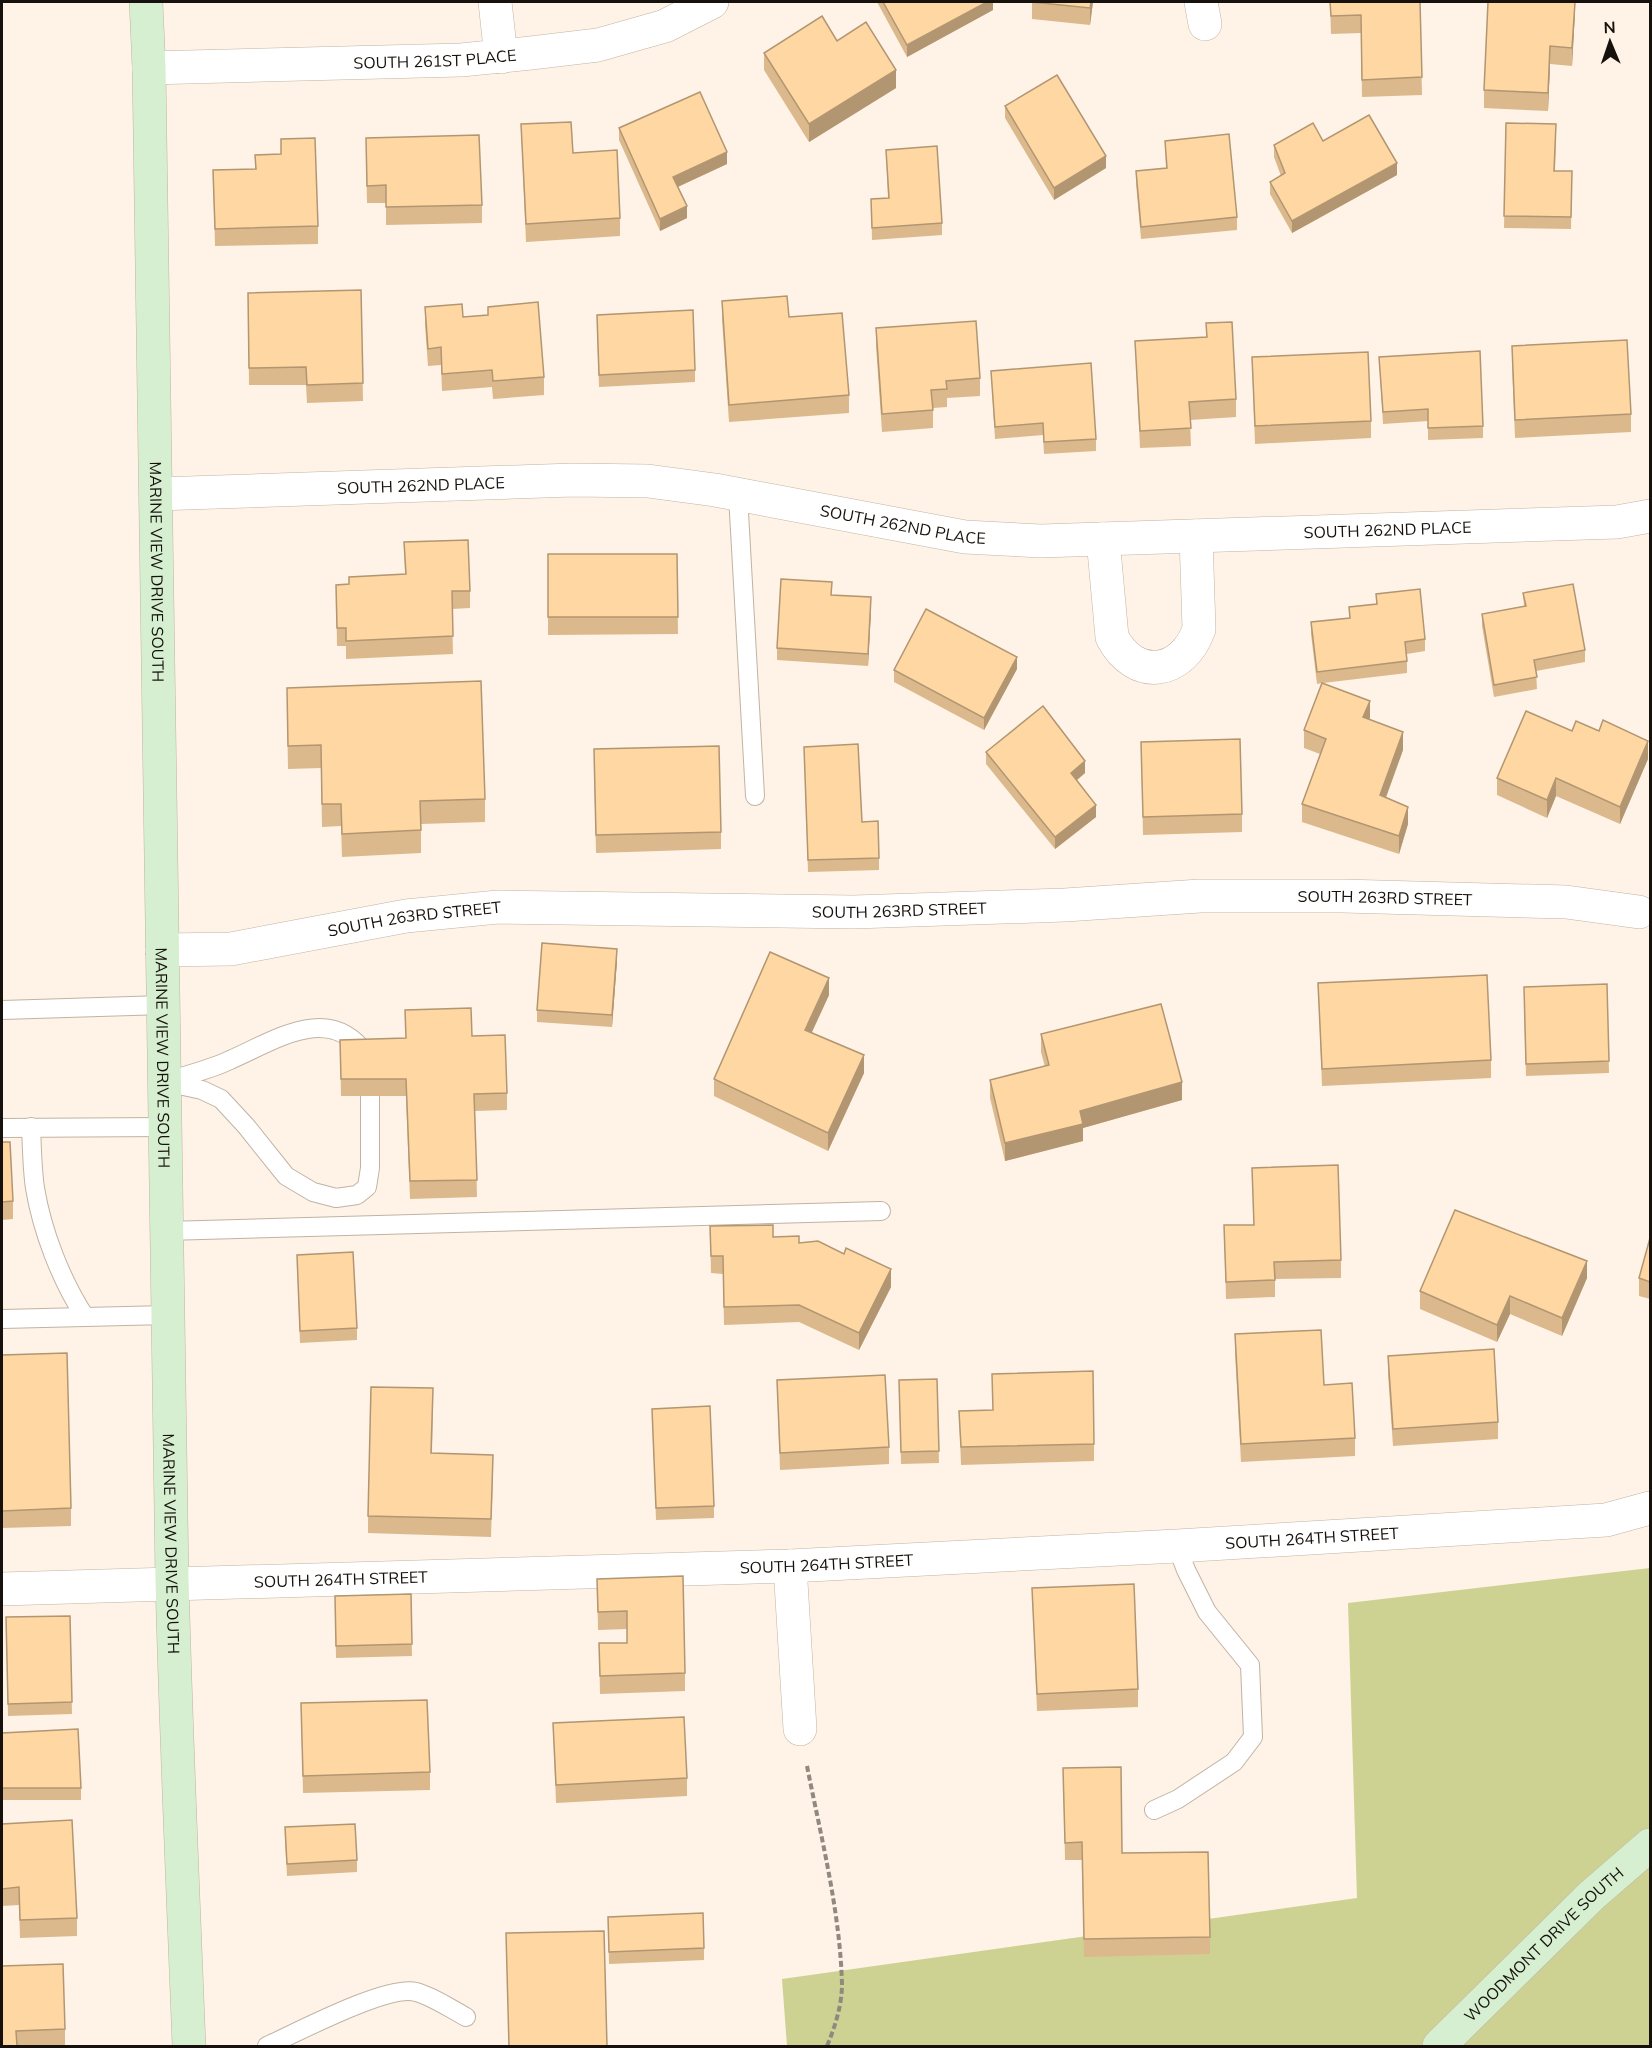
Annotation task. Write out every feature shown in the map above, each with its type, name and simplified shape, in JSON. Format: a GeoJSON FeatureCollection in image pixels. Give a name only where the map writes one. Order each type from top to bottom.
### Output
{"type":"FeatureCollection","features":[{"type":"Feature","properties":{"kind":"main road","name":"MARINE VIEW DRIVE SOUTH"},"geometry":{"type":"LineString","coordinates":[[146,2],[157,494],[172,1584],[189,2046]]}},
{"type":"Feature","properties":{"kind":"main road","name":"WOODMONT DRIVE SOUTH"},"geometry":{"type":"LineString","coordinates":[[1439,2046],[1591,1896],[1650,1845]]}},
{"type":"Feature","properties":{"kind":"street"},"geometry":{"type":"LineString","coordinates":[[495,2],[501,57]]}},
{"type":"Feature","properties":{"kind":"street","name":"SOUTH 261ST PLACE"},"geometry":{"type":"LineString","coordinates":[[149,68],[501,57],[598,45],[665,26],[712,2]]}},
{"type":"Feature","properties":{"kind":"street","name":"SOUTH 262ND PLACE"},"geometry":{"type":"LineString","coordinates":[[157,494],[573,480],[648,481],[738,495],[965,537],[1041,541],[1617,522],[1650,516]]}},
{"type":"Feature","properties":{"kind":"street"},"geometry":{"type":"LineString","coordinates":[[1103,539],[1112,637],[1119,650],[1129,660],[1142,666],[1156,667],[1172,664],[1185,656],[1194,644],[1199,629],[1196,536]]}},
{"type":"Feature","properties":{"kind":"street","name":"SOUTH 263RD STREET"},"geometry":{"type":"LineString","coordinates":[[162,951],[231,950],[406,916],[498,907],[854,912],[1065,905],[1200,896],[1343,896],[1566,902],[1639,912]]}},
{"type":"Feature","properties":{"kind":"street","name":"SOUTH 264TH STREET"},"geometry":{"type":"LineString","coordinates":[[2,1589],[790,1566],[1177,1546],[1606,1520],[1650,1508]]}},
{"type":"Feature","properties":{"kind":"street"},"geometry":{"type":"LineString","coordinates":[[790,1566],[800,1730]]}},
{"type":"Feature","properties":{"kind":"lane"},"geometry":{"type":"LineString","coordinates":[[738,495],[755,796]]}},
{"type":"Feature","properties":{"kind":"lane"},"geometry":{"type":"LineString","coordinates":[[2,1010],[164,1005]]}},
{"type":"Feature","properties":{"kind":"lane"},"geometry":{"type":"LineString","coordinates":[[165,1082],[230,1060],[274,1038],[302,1029],[338,1030],[359,1043],[368,1057]]}},
{"type":"Feature","properties":{"kind":"lane"},"geometry":{"type":"LineString","coordinates":[[165,1082],[202,1090],[221,1099],[286,1176],[313,1192],[336,1198],[357,1195],[367,1187],[370,1168],[370,1096]]}},
{"type":"Feature","properties":{"kind":"lane"},"geometry":{"type":"LineString","coordinates":[[31,1127],[35,1189],[51,1249],[68,1291],[84,1317]]}},
{"type":"Feature","properties":{"kind":"lane"},"geometry":{"type":"LineString","coordinates":[[2,1128],[165,1127]]}},
{"type":"Feature","properties":{"kind":"lane"},"geometry":{"type":"LineString","coordinates":[[166,1231],[881,1211]]}},
{"type":"Feature","properties":{"kind":"lane"},"geometry":{"type":"LineString","coordinates":[[2,1319],[167,1315]]}},
{"type":"Feature","properties":{"kind":"lane"},"geometry":{"type":"LineString","coordinates":[[1154,1810],[1178,1799],[1234,1762],[1253,1737],[1250,1665],[1207,1612],[1177,1546]]}},
{"type":"Feature","properties":{"kind":"lane"},"geometry":{"type":"LineString","coordinates":[[267,2046],[344,2011],[393,1992],[416,1991],[466,2017]]}},
{"type":"Feature","properties":{"kind":"path"},"geometry":{"type":"LineString","coordinates":[[800,1730],[835,1913],[842,1986],[836,2026],[827,2046]]}},
{"type":"Feature","properties":{"kind":"green space"},"geometry":{"type":"Polygon","coordinates":[[[1650,1568],[1650,2046],[787,2046],[782,1979],[1357,1898],[1348,1603],[1650,1568]]]}},
{"type":"Feature","properties":{"kind":"building"},"geometry":{"type":"Polygon","coordinates":[[[883,2],[987,2],[907,45],[883,2]]]}},
{"type":"Feature","properties":{"kind":"building"},"geometry":{"type":"Polygon","coordinates":[[[1032,2],[1091,2],[1090,8],[1032,2]]]}},
{"type":"Feature","properties":{"kind":"building"},"geometry":{"type":"Polygon","coordinates":[[[1330,2],[1420,2],[1422,77],[1362,80],[1361,15],[1331,16],[1330,2]]]}},
{"type":"Feature","properties":{"kind":"building"},"geometry":{"type":"Polygon","coordinates":[[[1488,2],[1575,2],[1572,48],[1550,46],[1548,93],[1484,90],[1488,2]]]}},
{"type":"Feature","properties":{"kind":"building"},"geometry":{"type":"Polygon","coordinates":[[[822,16],[837,41],[866,22],[896,70],[809,124],[764,53],[822,16]]]}},
{"type":"Feature","properties":{"kind":"building"},"geometry":{"type":"Polygon","coordinates":[[[1057,75],[1106,156],[1054,188],[1005,106],[1057,75]]]}},
{"type":"Feature","properties":{"kind":"building"},"geometry":{"type":"Polygon","coordinates":[[[700,92],[727,152],[673,177],[687,206],[660,219],[619,128],[700,92]]]}},
{"type":"Feature","properties":{"kind":"building"},"geometry":{"type":"Polygon","coordinates":[[[1369,115],[1397,163],[1292,221],[1270,182],[1285,173],[1274,145],[1313,123],[1323,141],[1369,115]]]}},
{"type":"Feature","properties":{"kind":"building"},"geometry":{"type":"Polygon","coordinates":[[[571,122],[573,153],[617,150],[620,218],[526,224],[521,124],[571,122]]]}},
{"type":"Feature","properties":{"kind":"building"},"geometry":{"type":"Polygon","coordinates":[[[1506,123],[1556,124],[1554,171],[1572,171],[1571,217],[1504,216],[1506,123]]]}},
{"type":"Feature","properties":{"kind":"building"},"geometry":{"type":"Polygon","coordinates":[[[1229,134],[1237,217],[1141,227],[1136,171],[1167,168],[1165,141],[1229,134]]]}},
{"type":"Feature","properties":{"kind":"building"},"geometry":{"type":"Polygon","coordinates":[[[479,135],[482,205],[386,207],[386,185],[367,186],[366,138],[479,135]]]}},
{"type":"Feature","properties":{"kind":"building"},"geometry":{"type":"Polygon","coordinates":[[[315,138],[318,226],[215,229],[213,170],[256,169],[255,155],[281,154],[281,139],[315,138]]]}},
{"type":"Feature","properties":{"kind":"building"},"geometry":{"type":"Polygon","coordinates":[[[937,146],[942,223],[872,228],[871,199],[889,198],[886,150],[937,146]]]}},
{"type":"Feature","properties":{"kind":"building"},"geometry":{"type":"Polygon","coordinates":[[[361,290],[363,383],[307,385],[306,367],[249,368],[248,293],[361,290]]]}},
{"type":"Feature","properties":{"kind":"building"},"geometry":{"type":"Polygon","coordinates":[[[787,296],[789,317],[842,313],[849,395],[729,405],[722,301],[787,296]]]}},
{"type":"Feature","properties":{"kind":"building"},"geometry":{"type":"Polygon","coordinates":[[[538,302],[544,377],[493,381],[492,370],[442,374],[441,347],[428,349],[425,307],[462,304],[463,317],[488,315],[488,307],[538,302]]]}},
{"type":"Feature","properties":{"kind":"building"},"geometry":{"type":"Polygon","coordinates":[[[693,310],[695,370],[599,375],[597,315],[693,310]]]}},
{"type":"Feature","properties":{"kind":"building"},"geometry":{"type":"Polygon","coordinates":[[[976,321],[980,378],[946,381],[947,389],[931,390],[933,410],[882,414],[876,328],[976,321]]]}},
{"type":"Feature","properties":{"kind":"building"},"geometry":{"type":"Polygon","coordinates":[[[1232,322],[1236,399],[1189,402],[1191,428],[1140,431],[1135,341],[1207,337],[1206,323],[1232,322]]]}},
{"type":"Feature","properties":{"kind":"building"},"geometry":{"type":"Polygon","coordinates":[[[1627,340],[1631,414],[1515,420],[1512,346],[1627,340]]]}},
{"type":"Feature","properties":{"kind":"building"},"geometry":{"type":"Polygon","coordinates":[[[1480,351],[1483,426],[1428,428],[1428,409],[1383,412],[1379,357],[1480,351]]]}},
{"type":"Feature","properties":{"kind":"building"},"geometry":{"type":"Polygon","coordinates":[[[1368,352],[1371,421],[1255,426],[1252,357],[1368,352]]]}},
{"type":"Feature","properties":{"kind":"building"},"geometry":{"type":"Polygon","coordinates":[[[1091,363],[1096,439],[1044,442],[1043,423],[995,427],[991,371],[1091,363]]]}},
{"type":"Feature","properties":{"kind":"building"},"geometry":{"type":"Polygon","coordinates":[[[468,540],[470,591],[452,591],[453,636],[346,641],[346,628],[337,628],[336,585],[349,584],[349,577],[406,574],[404,542],[468,540]]]}},
{"type":"Feature","properties":{"kind":"building"},"geometry":{"type":"Polygon","coordinates":[[[548,554],[677,554],[678,617],[548,617],[548,554]]]}},
{"type":"Feature","properties":{"kind":"building"},"geometry":{"type":"Polygon","coordinates":[[[781,579],[832,582],[831,595],[871,597],[868,654],[777,648],[781,579]]]}},
{"type":"Feature","properties":{"kind":"building"},"geometry":{"type":"Polygon","coordinates":[[[1573,584],[1585,650],[1534,660],[1537,677],[1494,685],[1482,614],[1526,606],[1523,593],[1573,584]]]}},
{"type":"Feature","properties":{"kind":"building"},"geometry":{"type":"Polygon","coordinates":[[[1420,589],[1425,639],[1405,642],[1407,661],[1317,672],[1311,622],[1350,618],[1349,607],[1377,604],[1376,594],[1420,589]]]}},
{"type":"Feature","properties":{"kind":"building"},"geometry":{"type":"Polygon","coordinates":[[[926,609],[1017,657],[984,718],[894,670],[926,609]]]}},
{"type":"Feature","properties":{"kind":"building"},"geometry":{"type":"Polygon","coordinates":[[[481,681],[485,799],[420,801],[421,830],[342,834],[341,804],[322,804],[321,745],[288,746],[287,688],[481,681]]]}},
{"type":"Feature","properties":{"kind":"building"},"geometry":{"type":"Polygon","coordinates":[[[1322,683],[1370,701],[1363,717],[1403,732],[1380,795],[1408,807],[1399,836],[1302,804],[1326,739],[1304,730],[1322,683]]]}},
{"type":"Feature","properties":{"kind":"building"},"geometry":{"type":"Polygon","coordinates":[[[1043,706],[1085,761],[1071,773],[1096,805],[1055,837],[986,752],[1043,706]]]}},
{"type":"Feature","properties":{"kind":"building"},"geometry":{"type":"Polygon","coordinates":[[[1526,711],[1572,731],[1576,721],[1599,731],[1603,720],[1648,741],[1620,807],[1556,778],[1547,800],[1497,778],[1526,711]]]}},
{"type":"Feature","properties":{"kind":"building"},"geometry":{"type":"Polygon","coordinates":[[[1240,739],[1242,814],[1143,817],[1141,742],[1240,739]]]}},
{"type":"Feature","properties":{"kind":"building"},"geometry":{"type":"Polygon","coordinates":[[[858,744],[862,822],[878,821],[879,858],[808,860],[804,747],[858,744]]]}},
{"type":"Feature","properties":{"kind":"building"},"geometry":{"type":"Polygon","coordinates":[[[719,746],[721,832],[596,835],[594,749],[719,746]]]}},
{"type":"Feature","properties":{"kind":"building"},"geometry":{"type":"Polygon","coordinates":[[[542,943],[617,949],[612,1015],[537,1010],[542,943]]]}},
{"type":"Feature","properties":{"kind":"building"},"geometry":{"type":"Polygon","coordinates":[[[770,952],[829,978],[805,1030],[864,1055],[828,1133],[714,1079],[770,952]]]}},
{"type":"Feature","properties":{"kind":"building"},"geometry":{"type":"Polygon","coordinates":[[[1487,975],[1491,1060],[1322,1069],[1318,983],[1487,975]]]}},
{"type":"Feature","properties":{"kind":"building"},"geometry":{"type":"Polygon","coordinates":[[[1607,984],[1609,1061],[1526,1064],[1524,987],[1607,984]]]}},
{"type":"Feature","properties":{"kind":"building"},"geometry":{"type":"Polygon","coordinates":[[[1161,1004],[1182,1082],[1080,1111],[1083,1124],[1005,1143],[990,1080],[1049,1065],[1041,1034],[1161,1004]]]}},
{"type":"Feature","properties":{"kind":"building"},"geometry":{"type":"Polygon","coordinates":[[[471,1008],[472,1036],[505,1035],[507,1093],[474,1094],[477,1180],[410,1181],[406,1079],[341,1079],[340,1040],[406,1038],[405,1010],[471,1008]]]}},
{"type":"Feature","properties":{"kind":"building"},"geometry":{"type":"Polygon","coordinates":[[[2,1142],[10,1142],[13,1201],[2,1202],[2,1142]]]}},
{"type":"Feature","properties":{"kind":"building"},"geometry":{"type":"Polygon","coordinates":[[[1338,1165],[1341,1260],[1274,1262],[1275,1280],[1226,1282],[1224,1225],[1254,1225],[1252,1168],[1338,1165]]]}},
{"type":"Feature","properties":{"kind":"building"},"geometry":{"type":"Polygon","coordinates":[[[1455,1210],[1587,1261],[1562,1318],[1510,1296],[1497,1325],[1420,1291],[1455,1210]]]}},
{"type":"Feature","properties":{"kind":"building"},"geometry":{"type":"Polygon","coordinates":[[[773,1225],[773,1237],[799,1236],[799,1243],[818,1241],[844,1254],[846,1248],[891,1269],[859,1333],[799,1305],[724,1307],[723,1256],[711,1256],[710,1226],[773,1225]]]}},
{"type":"Feature","properties":{"kind":"building"},"geometry":{"type":"Polygon","coordinates":[[[1650,1238],[1650,1282],[1639,1278],[1650,1238]]]}},
{"type":"Feature","properties":{"kind":"building"},"geometry":{"type":"Polygon","coordinates":[[[353,1252],[357,1328],[300,1331],[297,1255],[353,1252]]]}},
{"type":"Feature","properties":{"kind":"building"},"geometry":{"type":"Polygon","coordinates":[[[1321,1330],[1324,1385],[1352,1383],[1355,1438],[1241,1444],[1235,1334],[1321,1330]]]}},
{"type":"Feature","properties":{"kind":"building"},"geometry":{"type":"Polygon","coordinates":[[[1494,1349],[1498,1422],[1393,1429],[1388,1356],[1494,1349]]]}},
{"type":"Feature","properties":{"kind":"building"},"geometry":{"type":"Polygon","coordinates":[[[67,1353],[71,1508],[2,1511],[2,1355],[67,1353]]]}},
{"type":"Feature","properties":{"kind":"building"},"geometry":{"type":"Polygon","coordinates":[[[1093,1371],[1094,1444],[961,1447],[959,1411],[993,1410],[992,1374],[1093,1371]]]}},
{"type":"Feature","properties":{"kind":"building"},"geometry":{"type":"Polygon","coordinates":[[[885,1375],[889,1447],[780,1453],[777,1380],[885,1375]]]}},
{"type":"Feature","properties":{"kind":"building"},"geometry":{"type":"Polygon","coordinates":[[[937,1379],[939,1451],[901,1452],[899,1380],[937,1379]]]}},
{"type":"Feature","properties":{"kind":"building"},"geometry":{"type":"Polygon","coordinates":[[[371,1387],[433,1388],[431,1453],[493,1455],[491,1519],[368,1516],[371,1387]]]}},
{"type":"Feature","properties":{"kind":"building"},"geometry":{"type":"Polygon","coordinates":[[[710,1406],[714,1506],[656,1508],[652,1409],[710,1406]]]}},
{"type":"Feature","properties":{"kind":"building"},"geometry":{"type":"Polygon","coordinates":[[[683,1576],[685,1673],[600,1676],[599,1643],[627,1643],[627,1611],[598,1612],[597,1579],[683,1576]]]}},
{"type":"Feature","properties":{"kind":"building"},"geometry":{"type":"Polygon","coordinates":[[[1134,1584],[1138,1689],[1037,1694],[1032,1588],[1134,1584]]]}},
{"type":"Feature","properties":{"kind":"building"},"geometry":{"type":"Polygon","coordinates":[[[411,1594],[412,1644],[336,1646],[335,1596],[411,1594]]]}},
{"type":"Feature","properties":{"kind":"building"},"geometry":{"type":"Polygon","coordinates":[[[70,1616],[72,1702],[8,1704],[6,1617],[70,1616]]]}},
{"type":"Feature","properties":{"kind":"building"},"geometry":{"type":"Polygon","coordinates":[[[427,1700],[430,1772],[303,1776],[301,1703],[427,1700]]]}},
{"type":"Feature","properties":{"kind":"building"},"geometry":{"type":"Polygon","coordinates":[[[684,1717],[687,1778],[556,1785],[553,1723],[684,1717]]]}},
{"type":"Feature","properties":{"kind":"building"},"geometry":{"type":"Polygon","coordinates":[[[78,1729],[81,1788],[2,1788],[2,1733],[78,1729]]]}},
{"type":"Feature","properties":{"kind":"building"},"geometry":{"type":"Polygon","coordinates":[[[1121,1767],[1122,1853],[1208,1852],[1210,1937],[1084,1939],[1082,1842],[1065,1843],[1063,1768],[1121,1767]]]}},
{"type":"Feature","properties":{"kind":"building"},"geometry":{"type":"Polygon","coordinates":[[[72,1820],[77,1918],[20,1920],[19,1887],[2,1889],[2,1824],[72,1820]]]}},
{"type":"Feature","properties":{"kind":"building"},"geometry":{"type":"Polygon","coordinates":[[[355,1824],[357,1860],[287,1864],[285,1827],[355,1824]]]}},
{"type":"Feature","properties":{"kind":"building"},"geometry":{"type":"Polygon","coordinates":[[[703,1913],[704,1948],[609,1952],[608,1917],[703,1913]]]}},
{"type":"Feature","properties":{"kind":"building"},"geometry":{"type":"Polygon","coordinates":[[[604,1931],[607,2046],[509,2046],[506,1933],[604,1931]]]}},
{"type":"Feature","properties":{"kind":"building"},"geometry":{"type":"Polygon","coordinates":[[[63,1964],[65,2029],[16,2031],[17,2046],[2,2046],[2,1966],[63,1964]]]}}]}
